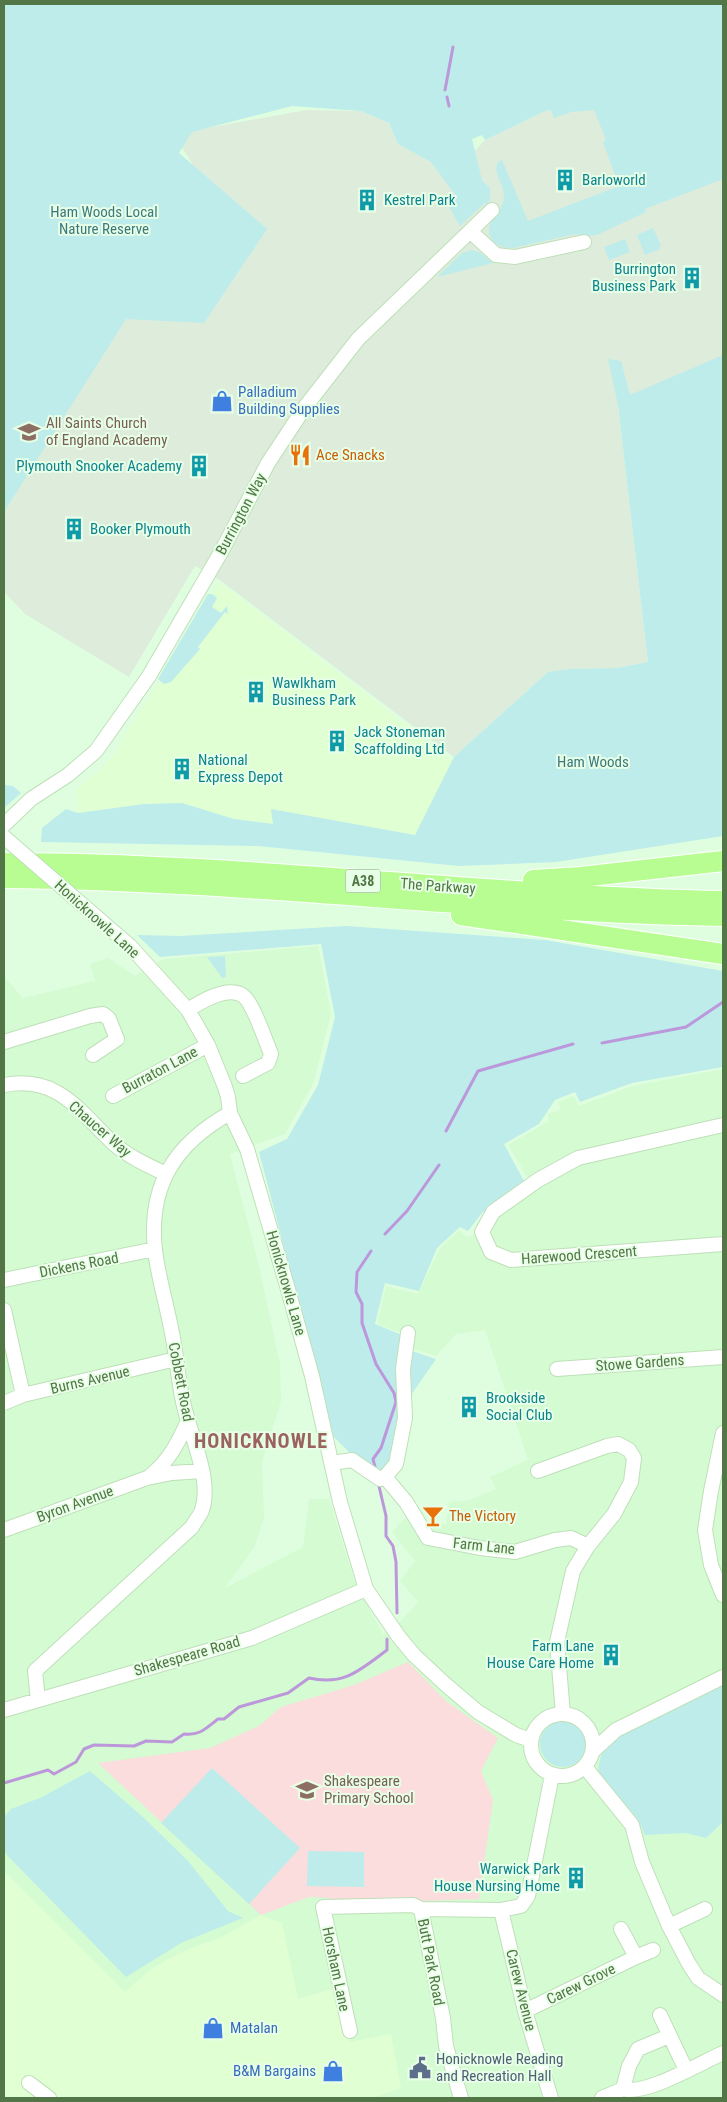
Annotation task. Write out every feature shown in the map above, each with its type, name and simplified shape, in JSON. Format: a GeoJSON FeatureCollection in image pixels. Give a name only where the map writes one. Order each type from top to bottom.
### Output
{"type":"FeatureCollection","features":[{"type":"Feature","properties":{"kind":"highway","name":"A38"},"geometry":{"type":"LineString","coordinates":[[442,886],[581,878],[723,861]]}},
{"type":"Feature","properties":{"kind":"highway","name":"The Parkway"},"geometry":{"type":"LineString","coordinates":[[4,863],[85,863],[442,886],[723,901]]}},
{"type":"Feature","properties":{"kind":"highway","name":"The Parkway"},"geometry":{"type":"LineString","coordinates":[[4,878],[203,885],[583,910],[723,916]]}},
{"type":"Feature","properties":{"kind":"highway","name":"A38"},"geometry":{"type":"LineString","coordinates":[[351,896],[503,922],[723,954]]}},
{"type":"Feature","properties":{"kind":"street","name":"Burrington Way"},"geometry":{"type":"LineString","coordinates":[[4,825],[31,799],[68,775],[96,751],[149,676],[221,552],[268,463],[300,415],[350,348],[492,210]]}},
{"type":"Feature","properties":{"kind":"street"},"geometry":{"type":"LineString","coordinates":[[470,231],[496,255],[515,257],[584,242]]}},
{"type":"Feature","properties":{"kind":"street","name":"Honicknowle Lane"},"geometry":{"type":"LineString","coordinates":[[4,837],[130,946],[188,1010],[208,1045],[228,1097],[230,1113],[247,1149],[312,1376],[349,1534],[366,1589],[399,1637],[414,1655],[445,1684],[478,1712],[516,1735],[531,1740]]}},
{"type":"Feature","properties":{"kind":"street"},"geometry":{"type":"LineString","coordinates":[[188,1010],[213,996],[236,993],[243,995],[249,1003],[271,1054],[268,1063],[243,1076]]}},
{"type":"Feature","properties":{"kind":"street"},"geometry":{"type":"LineString","coordinates":[[4,1042],[90,1016],[103,1014],[109,1019],[117,1039],[93,1055]]}},
{"type":"Feature","properties":{"kind":"street","name":"Burraton Lane"},"geometry":{"type":"LineString","coordinates":[[113,1096],[208,1045]]}},
{"type":"Feature","properties":{"kind":"street","name":"Chaucer Way"},"geometry":{"type":"LineString","coordinates":[[4,1085],[27,1083],[43,1085],[56,1092],[80,1108],[114,1143],[133,1158],[166,1174]]}},
{"type":"Feature","properties":{"kind":"street","name":"Cobbett Road"},"geometry":{"type":"LineString","coordinates":[[38,1700],[35,1672],[192,1526],[201,1512],[204,1500],[202,1471],[188,1421],[155,1249],[156,1202],[166,1174],[175,1158],[190,1141],[212,1123],[230,1113]]}},
{"type":"Feature","properties":{"kind":"street","name":"Harewood Crescent"},"geometry":{"type":"LineString","coordinates":[[723,1125],[578,1158],[538,1180],[493,1212],[482,1232],[491,1252],[511,1260],[723,1244]]}},
{"type":"Feature","properties":{"kind":"street","name":"Dickens Road"},"geometry":{"type":"LineString","coordinates":[[4,1280],[155,1249]]}},
{"type":"Feature","properties":{"kind":"street"},"geometry":{"type":"LineString","coordinates":[[5,1318],[23,1395]]}},
{"type":"Feature","properties":{"kind":"street"},"geometry":{"type":"LineString","coordinates":[[383,1478],[396,1464],[405,1418],[403,1369],[408,1333]]}},
{"type":"Feature","properties":{"kind":"street","name":"Stowe Gardens"},"geometry":{"type":"LineString","coordinates":[[558,1369],[723,1357]]}},
{"type":"Feature","properties":{"kind":"street","name":"Burns Avenue"},"geometry":{"type":"LineString","coordinates":[[4,1403],[23,1395],[176,1359]]}},
{"type":"Feature","properties":{"kind":"street","name":"Byron Avenue"},"geometry":{"type":"LineString","coordinates":[[147,1478],[160,1468],[174,1451],[188,1421]]}},
{"type":"Feature","properties":{"kind":"street"},"geometry":{"type":"LineString","coordinates":[[723,1433],[705,1530],[712,1565],[723,1596]]}},
{"type":"Feature","properties":{"kind":"street"},"geometry":{"type":"LineString","coordinates":[[538,1471],[607,1446],[618,1444],[629,1450],[634,1458],[631,1482],[614,1514],[588,1546],[573,1571],[557,1642],[562,1714]]}},
{"type":"Feature","properties":{"kind":"street","name":"Farm Lane"},"geometry":{"type":"LineString","coordinates":[[332,1463],[352,1460],[383,1478],[406,1502],[428,1538],[480,1548],[515,1552],[556,1540],[571,1538],[588,1546]]}},
{"type":"Feature","properties":{"kind":"street","name":"Byron Avenue"},"geometry":{"type":"LineString","coordinates":[[4,1530],[147,1478],[172,1473],[202,1471]]}},
{"type":"Feature","properties":{"kind":"street","name":"Shakespeare Road"},"geometry":{"type":"LineString","coordinates":[[4,1710],[252,1638],[366,1589]]}},
{"type":"Feature","properties":{"kind":"street"},"geometry":{"type":"LineString","coordinates":[[616,1730],[609,1732],[598,1731],[586,1725],[580,1719],[562,1714],[546,1718],[539,1724],[531,1740],[533,1757],[544,1771],[552,1775],[570,1775],[584,1767],[593,1751],[605,1738],[616,1730],[723,1677]]}},
{"type":"Feature","properties":{"kind":"street"},"geometry":{"type":"LineString","coordinates":[[586,1725],[593,1742],[593,1751]]}},
{"type":"Feature","properties":{"kind":"street"},"geometry":{"type":"LineString","coordinates":[[584,1767],[632,1825],[642,1862],[670,1926],[698,1978],[723,1995]]}},
{"type":"Feature","properties":{"kind":"street","name":"Butt Park Road"},"geometry":{"type":"LineString","coordinates":[[461,2098],[446,2046],[443,2018],[421,1909],[501,1910],[521,1906],[528,1896],[552,1775]]}},
{"type":"Feature","properties":{"kind":"street","name":"Horsham Lane"},"geometry":{"type":"LineString","coordinates":[[350,2031],[323,1907],[412,1905],[421,1909]]}},
{"type":"Feature","properties":{"kind":"street"},"geometry":{"type":"LineString","coordinates":[[670,1926],[705,1909]]}},
{"type":"Feature","properties":{"kind":"street","name":"Carew Avenue"},"geometry":{"type":"LineString","coordinates":[[501,1910],[525,2011],[551,2098]]}},
{"type":"Feature","properties":{"kind":"street"},"geometry":{"type":"LineString","coordinates":[[621,1929],[636,1956]]}},
{"type":"Feature","properties":{"kind":"street","name":"Carew Grove"},"geometry":{"type":"LineString","coordinates":[[525,2011],[636,1956],[653,1950]]}},
{"type":"Feature","properties":{"kind":"street"},"geometry":{"type":"LineString","coordinates":[[660,2015],[686,2070]]}},
{"type":"Feature","properties":{"kind":"street"},"geometry":{"type":"LineString","coordinates":[[623,2088],[629,2066],[638,2049],[670,2036]]}},
{"type":"Feature","properties":{"kind":"street"},"geometry":{"type":"LineString","coordinates":[[602,2098],[623,2088],[630,2091],[649,2087],[723,2053]]}},
{"type":"Feature","properties":{"kind":"street"},"geometry":{"type":"LineString","coordinates":[[28,2083],[49,2098]]}},
{"type":"Feature","properties":{"kind":"shaded area"},"geometry":{"type":"Polygon","coordinates":[[[599,103],[723,168],[723,364],[618,405],[648,662],[617,668],[569,669],[548,672],[454,757],[221,581],[195,566],[129,677],[25,614],[4,592],[4,512],[127,313],[199,175],[174,134],[306,110],[361,111],[389,123],[398,144],[431,162],[450,185],[482,180],[474,152],[485,140],[543,112],[574,105],[599,103]]]}},
{"type":"Feature","properties":{"kind":"shaded area"},"geometry":{"type":"Polygon","coordinates":[[[219,582],[464,769],[415,835],[271,810],[274,824],[234,819],[182,803],[144,804],[78,813],[77,789],[100,770],[117,751],[124,736],[160,682],[164,684],[200,649],[197,647],[225,612],[228,614],[226,606],[221,613],[211,606],[217,598],[212,594],[219,582]]]}},
{"type":"Feature","properties":{"kind":"shaded area"},"geometry":{"type":"Polygon","coordinates":[[[318,946],[331,1014],[313,1084],[285,1134],[230,1154],[259,1266],[280,1364],[281,1401],[262,1462],[264,1517],[255,1546],[225,1588],[303,1547],[309,1499],[329,1499],[355,1583],[383,1634],[401,1621],[418,1602],[400,1581],[415,1561],[392,1532],[407,1516],[423,1535],[435,1523],[446,1524],[449,1502],[470,1500],[496,1489],[490,1477],[528,1460],[485,1330],[456,1334],[436,1356],[411,1348],[415,1338],[377,1324],[386,1286],[418,1294],[440,1248],[459,1230],[466,1237],[482,1232],[493,1212],[532,1185],[508,1145],[549,1121],[548,1114],[561,1110],[558,1102],[574,1096],[579,1106],[632,1086],[723,1069],[723,2098],[4,2098],[4,977],[23,998],[95,981],[90,964],[108,958],[135,976],[163,959],[318,946]]]}},
{"type":"Feature","properties":{"kind":"shaded area","name":"Shakespeare Primary School"},"geometry":{"type":"Polygon","coordinates":[[[408,1662],[446,1701],[498,1738],[481,1771],[493,1800],[479,1899],[331,1904],[329,1898],[309,1897],[261,1915],[98,1763],[210,1748],[259,1726],[281,1707],[354,1685],[408,1662]]]}},
{"type":"Feature","properties":{"kind":"shaded area"},"geometry":{"type":"Polygon","coordinates":[[[4,1871],[125,1992],[148,1971],[167,1960],[193,1947],[218,1939],[261,1915],[282,1923],[298,1999],[336,1988],[350,2042],[391,2034],[401,2088],[372,2098],[4,2098],[4,1871]]]}},
{"type":"Feature","properties":{"kind":"green space","name":"Ham Woods Local Nature Reserve"},"geometry":{"type":"Polygon","coordinates":[[[4,4],[723,4],[723,179],[645,209],[646,212],[597,235],[575,234],[508,248],[494,242],[491,239],[489,230],[490,224],[504,201],[496,170],[498,162],[502,160],[528,221],[619,186],[603,142],[606,140],[594,110],[571,112],[554,118],[551,110],[485,140],[482,135],[472,139],[482,180],[490,188],[490,200],[460,226],[447,203],[456,196],[431,162],[398,144],[389,123],[361,111],[292,106],[192,132],[179,153],[267,229],[204,323],[126,319],[4,512],[4,4]]]}},
{"type":"Feature","properties":{"kind":"green space"},"geometry":{"type":"Polygon","coordinates":[[[653,228],[661,246],[659,247],[660,249],[645,255],[637,235],[653,228]]]}},
{"type":"Feature","properties":{"kind":"green space"},"geometry":{"type":"Polygon","coordinates":[[[625,239],[630,252],[609,260],[604,247],[625,239]]]}},
{"type":"Feature","properties":{"kind":"green space"},"geometry":{"type":"Polygon","coordinates":[[[472,250],[481,253],[493,263],[437,277],[462,253],[472,250]]]}},
{"type":"Feature","properties":{"kind":"green space","name":"Ham Woods"},"geometry":{"type":"Polygon","coordinates":[[[723,355],[723,836],[556,862],[459,866],[258,846],[41,842],[42,828],[66,809],[78,813],[144,804],[182,803],[234,819],[273,824],[271,809],[415,835],[454,757],[548,672],[569,669],[617,668],[648,662],[618,405],[608,359],[621,361],[630,395],[723,355]]]}},
{"type":"Feature","properties":{"kind":"green space"},"geometry":{"type":"Polygon","coordinates":[[[208,594],[212,594],[217,598],[212,607],[221,613],[227,606],[228,614],[225,612],[198,647],[200,649],[171,682],[164,684],[158,679],[208,594]]]}},
{"type":"Feature","properties":{"kind":"green space"},"geometry":{"type":"Polygon","coordinates":[[[4,785],[13,786],[21,793],[4,808],[4,785]]]}},
{"type":"Feature","properties":{"kind":"green space"},"geometry":{"type":"Polygon","coordinates":[[[346,926],[545,940],[723,971],[723,1067],[632,1083],[580,1102],[575,1092],[555,1100],[539,1124],[504,1144],[524,1181],[482,1213],[468,1231],[460,1227],[437,1248],[419,1291],[385,1283],[375,1324],[412,1339],[409,1350],[436,1359],[409,1398],[391,1459],[382,1472],[350,1453],[334,1437],[259,1152],[287,1139],[318,1085],[335,1017],[321,944],[160,957],[137,935],[180,936],[346,926]]]}},
{"type":"Feature","properties":{"kind":"green space"},"geometry":{"type":"Polygon","coordinates":[[[225,956],[226,977],[222,978],[207,957],[225,956]]]}},
{"type":"Feature","properties":{"kind":"green space"},"geometry":{"type":"Polygon","coordinates":[[[723,1686],[723,1822],[706,1838],[686,1833],[645,1835],[637,1818],[598,1772],[605,1744],[723,1686]]]}},
{"type":"Feature","properties":{"kind":"green space"},"geometry":{"type":"Polygon","coordinates":[[[558,1721],[568,1721],[582,1731],[586,1744],[582,1757],[576,1763],[568,1767],[558,1767],[544,1757],[540,1749],[540,1739],[550,1725],[558,1721]]]}},
{"type":"Feature","properties":{"kind":"green space"},"geometry":{"type":"Polygon","coordinates":[[[212,1768],[300,1848],[249,1904],[161,1823],[212,1768]]]}},
{"type":"Feature","properties":{"kind":"green space"},"geometry":{"type":"Polygon","coordinates":[[[90,1771],[144,1818],[188,1861],[228,1911],[243,1918],[181,1943],[126,1977],[4,1852],[4,1817],[11,1809],[40,1798],[90,1771]]]}},
{"type":"Feature","properties":{"kind":"green space"},"geometry":{"type":"Polygon","coordinates":[[[308,1851],[364,1852],[364,1887],[307,1886],[308,1851]]]}},
{"type":"Feature","properties":{"kind":"waterway"},"geometry":{"type":"LineString","coordinates":[[445,90],[453,47]]}},
{"type":"Feature","properties":{"kind":"waterway"},"geometry":{"type":"LineString","coordinates":[[447,97],[449,106]]}},
{"type":"Feature","properties":{"kind":"waterway"},"geometry":{"type":"LineString","coordinates":[[602,1043],[686,1027],[723,1002]]}},
{"type":"Feature","properties":{"kind":"waterway"},"geometry":{"type":"LineString","coordinates":[[446,1131],[478,1071],[573,1044]]}},
{"type":"Feature","properties":{"kind":"waterway"},"geometry":{"type":"LineString","coordinates":[[385,1234],[407,1211],[439,1165]]}},
{"type":"Feature","properties":{"kind":"waterway"},"geometry":{"type":"LineString","coordinates":[[371,1251],[357,1272],[356,1292],[362,1304],[362,1323],[376,1364],[394,1393],[396,1402],[381,1448],[373,1459],[376,1471]]}},
{"type":"Feature","properties":{"kind":"waterway"},"geometry":{"type":"LineString","coordinates":[[378,1482],[386,1516],[386,1536],[393,1546],[396,1562],[397,1613]]}},
{"type":"Feature","properties":{"kind":"waterway"},"geometry":{"type":"LineString","coordinates":[[4,1783],[48,1770],[54,1774],[76,1762],[84,1749],[94,1745],[134,1746],[146,1741],[172,1742],[184,1734],[199,1733],[218,1719],[224,1719],[239,1707],[288,1693],[309,1678],[332,1680],[360,1670],[387,1650],[387,1639]]}},
{"type":"Feature","properties":{"kind":"place","name":"Barloworld"},"geometry":{"type":"Point","coordinates":[565,180]}},
{"type":"Feature","properties":{"kind":"place","name":"Kestrel Park"},"geometry":{"type":"Point","coordinates":[367,200]}},
{"type":"Feature","properties":{"kind":"place","name":"Burrington Business Park"},"geometry":{"type":"Point","coordinates":[692,278]}},
{"type":"Feature","properties":{"kind":"place","name":"Palladium Building Supplies"},"geometry":{"type":"Point","coordinates":[222,401]}},
{"type":"Feature","properties":{"kind":"place","name":"All Saints Church of England Academy"},"geometry":{"type":"Point","coordinates":[29,432]}},
{"type":"Feature","properties":{"kind":"place","name":"Ace Snacks"},"geometry":{"type":"Point","coordinates":[300,455]}},
{"type":"Feature","properties":{"kind":"place","name":"Plymouth Snooker Academy"},"geometry":{"type":"Point","coordinates":[199,466]}},
{"type":"Feature","properties":{"kind":"place","name":"Booker Plymouth"},"geometry":{"type":"Point","coordinates":[74,529]}},
{"type":"Feature","properties":{"kind":"place","name":"Wawlkham Business Park"},"geometry":{"type":"Point","coordinates":[256,692]}},
{"type":"Feature","properties":{"kind":"place","name":"Jack Stoneman Scaffolding Ltd"},"geometry":{"type":"Point","coordinates":[337,741]}},
{"type":"Feature","properties":{"kind":"place","name":"National Express Depot"},"geometry":{"type":"Point","coordinates":[182,769]}},
{"type":"Feature","properties":{"kind":"place","name":"Brookside Social Club"},"geometry":{"type":"Point","coordinates":[469,1407]}},
{"type":"Feature","properties":{"kind":"place","name":"The Victory"},"geometry":{"type":"Point","coordinates":[433,1516]}},
{"type":"Feature","properties":{"kind":"place","name":"Farm Lane House Care Home"},"geometry":{"type":"Point","coordinates":[611,1655]}},
{"type":"Feature","properties":{"kind":"place","name":"Shakespeare Primary School"},"geometry":{"type":"Point","coordinates":[307,1790]}},
{"type":"Feature","properties":{"kind":"place","name":"Warwick Park House Nursing Home"},"geometry":{"type":"Point","coordinates":[576,1878]}},
{"type":"Feature","properties":{"kind":"place","name":"Matalan"},"geometry":{"type":"Point","coordinates":[213,2028]}},
{"type":"Feature","properties":{"kind":"place","name":"Honicknowle Reading and Recreation Hall"},"geometry":{"type":"Point","coordinates":[420,2068]}},
{"type":"Feature","properties":{"kind":"place","name":"B&M Bargains"},"geometry":{"type":"Point","coordinates":[333,2071]}},
{"type":"Feature","properties":{"kind":"district","name":"HONICKNOWLE"},"geometry":{"type":"Point","coordinates":[261,1441]}}]}
